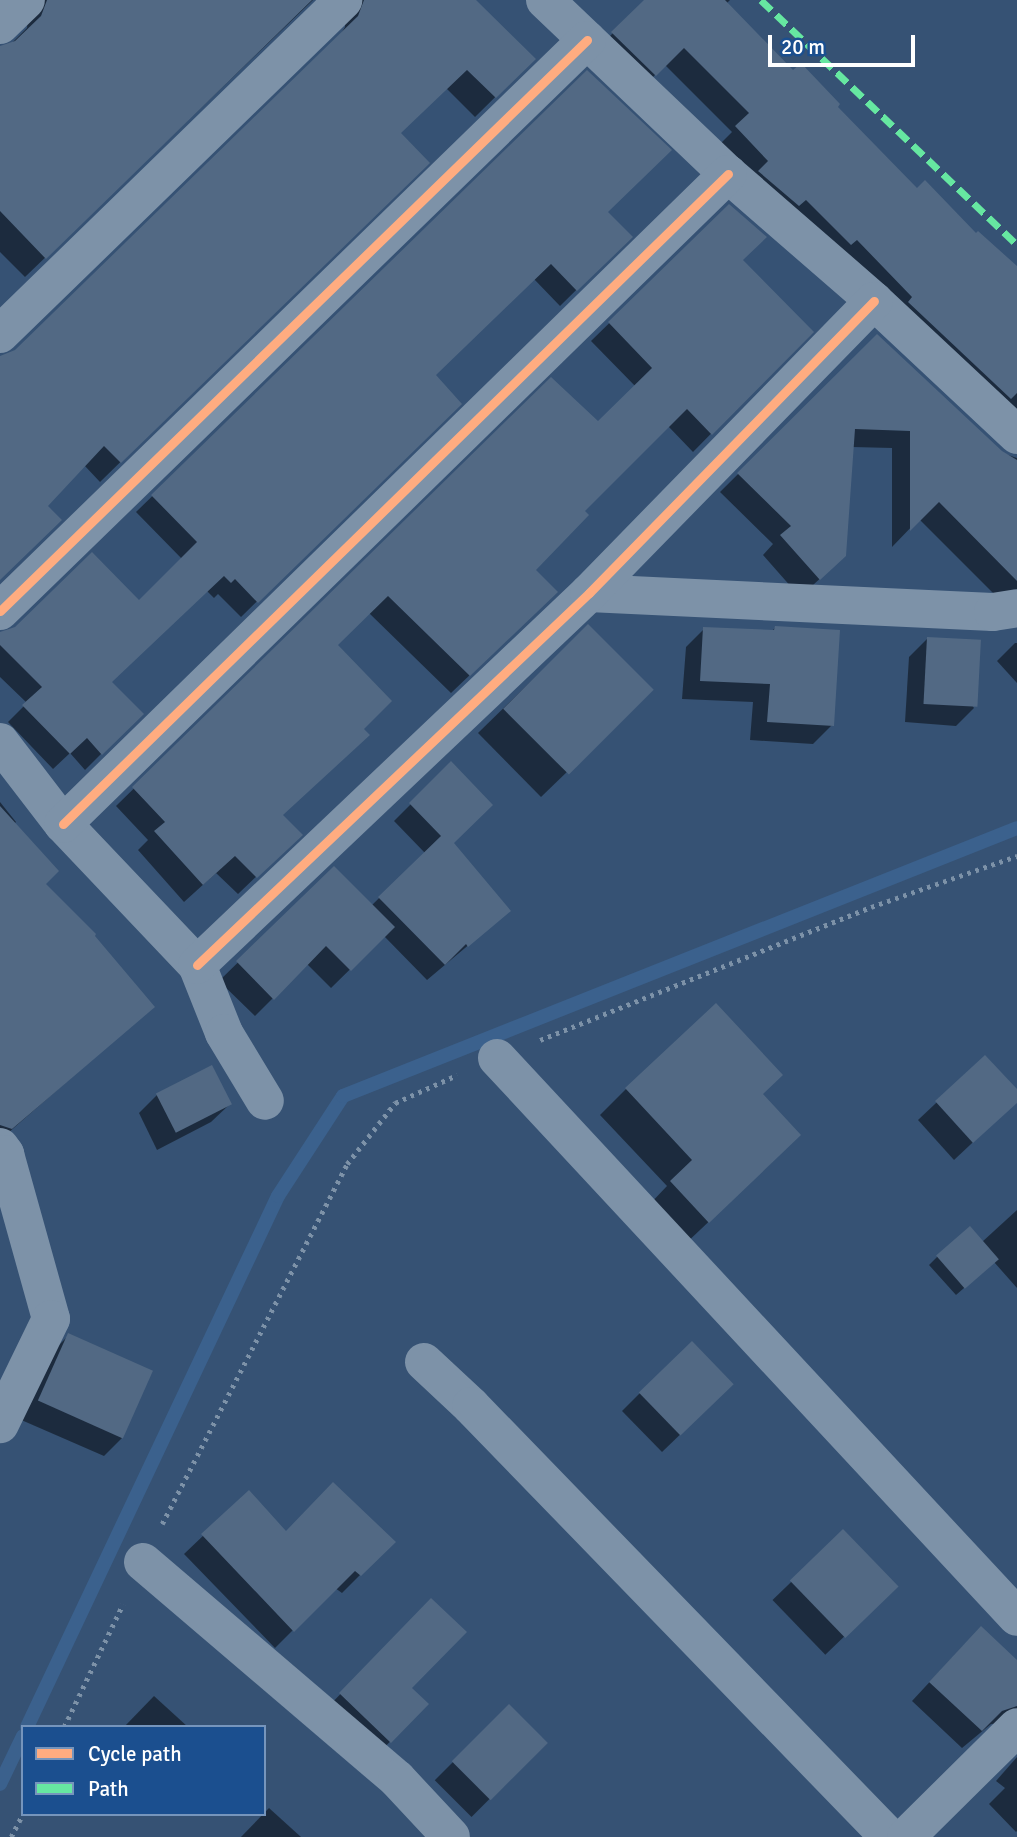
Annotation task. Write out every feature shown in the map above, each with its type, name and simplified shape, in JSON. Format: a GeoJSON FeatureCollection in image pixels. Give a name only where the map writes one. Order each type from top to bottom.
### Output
{"type":"FeatureCollection","features":[{"type":"Feature","properties":{"kind":"street"},"geometry":{"type":"LineString","coordinates":[[0,25],[26,0]]}},
{"type":"Feature","properties":{"kind":"street"},"geometry":{"type":"LineString","coordinates":[[0,334],[343,0]]}},
{"type":"Feature","properties":{"kind":"street"},"geometry":{"type":"LineString","coordinates":[[545,0],[728,174],[874,301],[1017,435]]}},
{"type":"Feature","properties":{"kind":"street"},"geometry":{"type":"LineString","coordinates":[[0,611],[587,40]]}},
{"type":"Feature","properties":{"kind":"street"},"geometry":{"type":"LineString","coordinates":[[63,824],[728,174]]}},
{"type":"Feature","properties":{"kind":"street"},"geometry":{"type":"LineString","coordinates":[[197,965],[589,593],[874,301]]}},
{"type":"Feature","properties":{"kind":"street"},"geometry":{"type":"LineString","coordinates":[[589,593],[993,612],[1017,608]]}},
{"type":"Feature","properties":{"kind":"street"},"geometry":{"type":"LineString","coordinates":[[0,741],[63,824],[197,965],[224,1033],[265,1101]]}},
{"type":"Feature","properties":{"kind":"street"},"geometry":{"type":"LineString","coordinates":[[497,1058],[1017,1617]]}},
{"type":"Feature","properties":{"kind":"street"},"geometry":{"type":"LineString","coordinates":[[0,1424],[51,1319],[2,1152]]}},
{"type":"Feature","properties":{"kind":"street"},"geometry":{"type":"LineString","coordinates":[[424,1362],[471,1406],[889,1837]]}},
{"type":"Feature","properties":{"kind":"street"},"geometry":{"type":"LineString","coordinates":[[143,1562],[397,1779],[451,1837]]}},
{"type":"Feature","properties":{"kind":"street"},"geometry":{"type":"LineString","coordinates":[[906,1837],[1017,1727]]}},
{"type":"Feature","properties":{"kind":"path"},"geometry":{"type":"LineString","coordinates":[[65,1725],[143,1562],[347,1164],[395,1103],[497,1058],[871,907],[1017,856]]}},
{"type":"Feature","properties":{"kind":"path"},"geometry":{"type":"LineString","coordinates":[[12,1837],[22,1816]]}},
{"type":"Feature","properties":{"kind":"building"},"geometry":{"type":"Polygon","coordinates":[[[47,0],[312,0],[46,259],[0,211],[0,46],[15,41],[41,16],[47,0]]]}},
{"type":"Feature","properties":{"kind":"building"},"geometry":{"type":"Polygon","coordinates":[[[364,0],[476,0],[536,59],[496,98],[467,70],[401,133],[430,163],[121,463],[104,446],[48,506],[62,520],[0,580],[0,356],[15,350],[358,16],[364,0]]]}},
{"type":"Feature","properties":{"kind":"building"},"geometry":{"type":"Polygon","coordinates":[[[644,0],[725,0],[793,70],[801,63],[840,104],[838,107],[917,188],[925,180],[976,233],[978,231],[1017,266],[1017,393],[1011,399],[908,302],[912,297],[857,240],[851,245],[806,200],[799,206],[758,171],[768,161],[735,126],[749,113],[684,48],[656,76],[611,32],[644,0]]]}},
{"type":"Feature","properties":{"kind":"building"},"geometry":{"type":"Polygon","coordinates":[[[587,70],[672,150],[608,212],[633,237],[577,291],[551,264],[436,375],[462,404],[258,603],[235,579],[231,583],[224,576],[112,682],[144,714],[102,755],[87,738],[70,754],[22,705],[42,687],[0,645],[0,632],[15,627],[92,552],[139,600],[197,542],[151,495],[587,70]]]}},
{"type":"Feature","properties":{"kind":"building"},"geometry":{"type":"Polygon","coordinates":[[[729,204],[767,237],[743,260],[814,332],[712,435],[687,409],[585,511],[589,515],[536,570],[558,592],[470,676],[388,596],[338,645],[392,701],[364,729],[370,735],[283,815],[303,835],[257,878],[235,856],[203,885],[154,831],[165,822],[132,787],[551,377],[598,421],[652,368],[608,322],[729,204]]]}},
{"type":"Feature","properties":{"kind":"building"},"geometry":{"type":"Polygon","coordinates":[[[877,334],[1002,451],[1017,460],[1017,581],[939,502],[910,531],[910,431],[855,429],[846,556],[820,580],[780,535],[791,526],[737,473],[877,334]]]}},
{"type":"Feature","properties":{"kind":"building"},"geometry":{"type":"Polygon","coordinates":[[[588,624],[654,690],[569,775],[503,709],[588,624]]]}},
{"type":"Feature","properties":{"kind":"building"},"geometry":{"type":"Polygon","coordinates":[[[775,626],[840,630],[834,726],[767,722],[770,684],[700,681],[703,627],[774,630],[775,626]]]}},
{"type":"Feature","properties":{"kind":"building"},"geometry":{"type":"Polygon","coordinates":[[[927,637],[981,640],[977,707],[923,704],[927,637]]]}},
{"type":"Feature","properties":{"kind":"building"},"geometry":{"type":"Polygon","coordinates":[[[451,761],[493,805],[454,843],[511,911],[468,947],[466,944],[445,965],[378,897],[441,836],[409,803],[451,761]]]}},
{"type":"Feature","properties":{"kind":"building"},"geometry":{"type":"Polygon","coordinates":[[[0,806],[59,871],[46,884],[96,934],[155,1007],[12,1129],[0,1125],[0,806]]]}},
{"type":"Feature","properties":{"kind":"building"},"geometry":{"type":"Polygon","coordinates":[[[334,866],[395,927],[351,971],[326,946],[274,1000],[236,961],[334,866]]]}},
{"type":"Feature","properties":{"kind":"building"},"geometry":{"type":"Polygon","coordinates":[[[716,1003],[783,1075],[763,1094],[801,1135],[709,1223],[670,1181],[692,1160],[625,1088],[716,1003]]]}},
{"type":"Feature","properties":{"kind":"building"},"geometry":{"type":"Polygon","coordinates":[[[985,1055],[1017,1089],[1017,1103],[973,1143],[935,1101],[985,1055]]]}},
{"type":"Feature","properties":{"kind":"building"},"geometry":{"type":"Polygon","coordinates":[[[212,1065],[232,1104],[176,1133],[156,1094],[212,1065]]]}},
{"type":"Feature","properties":{"kind":"building"},"geometry":{"type":"Polygon","coordinates":[[[970,1226],[999,1259],[965,1289],[936,1256],[970,1226]]]}},
{"type":"Feature","properties":{"kind":"building"},"geometry":{"type":"Polygon","coordinates":[[[68,1333],[153,1371],[123,1438],[38,1401],[68,1333]]]}},
{"type":"Feature","properties":{"kind":"building"},"geometry":{"type":"Polygon","coordinates":[[[692,1341],[734,1384],[680,1436],[639,1392],[692,1341]]]}},
{"type":"Feature","properties":{"kind":"building"},"geometry":{"type":"Polygon","coordinates":[[[333,1482],[396,1542],[361,1576],[355,1571],[294,1632],[201,1534],[249,1490],[286,1531],[333,1482]]]}},
{"type":"Feature","properties":{"kind":"building"},"geometry":{"type":"Polygon","coordinates":[[[843,1529],[899,1587],[845,1638],[790,1580],[843,1529]]]}},
{"type":"Feature","properties":{"kind":"building"},"geometry":{"type":"Polygon","coordinates":[[[431,1598],[467,1632],[412,1688],[429,1704],[391,1743],[339,1693],[431,1598]]]}},
{"type":"Feature","properties":{"kind":"building"},"geometry":{"type":"Polygon","coordinates":[[[981,1626],[1017,1660],[1017,1706],[1002,1711],[982,1731],[929,1682],[981,1626]]]}},
{"type":"Feature","properties":{"kind":"building"},"geometry":{"type":"Polygon","coordinates":[[[509,1704],[548,1743],[491,1800],[452,1761],[509,1704]]]}},
{"type":"Feature","properties":{"kind":"waterway"},"geometry":{"type":"LineString","coordinates":[[28,1725],[278,1196],[343,1096],[1017,828]]}},
{"type":"Feature","properties":{"kind":"waterway"},"geometry":{"type":"LineString","coordinates":[[0,1784],[21,1740]]}},
{"type":"Feature","properties":{"kind":"marked path"},"geometry":{"type":"LineString","coordinates":[[761,0],[1017,245]]}},
{"type":"Feature","properties":{"kind":"cycle path"},"geometry":{"type":"LineString","coordinates":[[0,611],[587,40]]}},
{"type":"Feature","properties":{"kind":"cycle path"},"geometry":{"type":"LineString","coordinates":[[63,824],[728,174]]}},
{"type":"Feature","properties":{"kind":"cycle path"},"geometry":{"type":"LineString","coordinates":[[197,965],[589,593],[874,301]]}}]}
